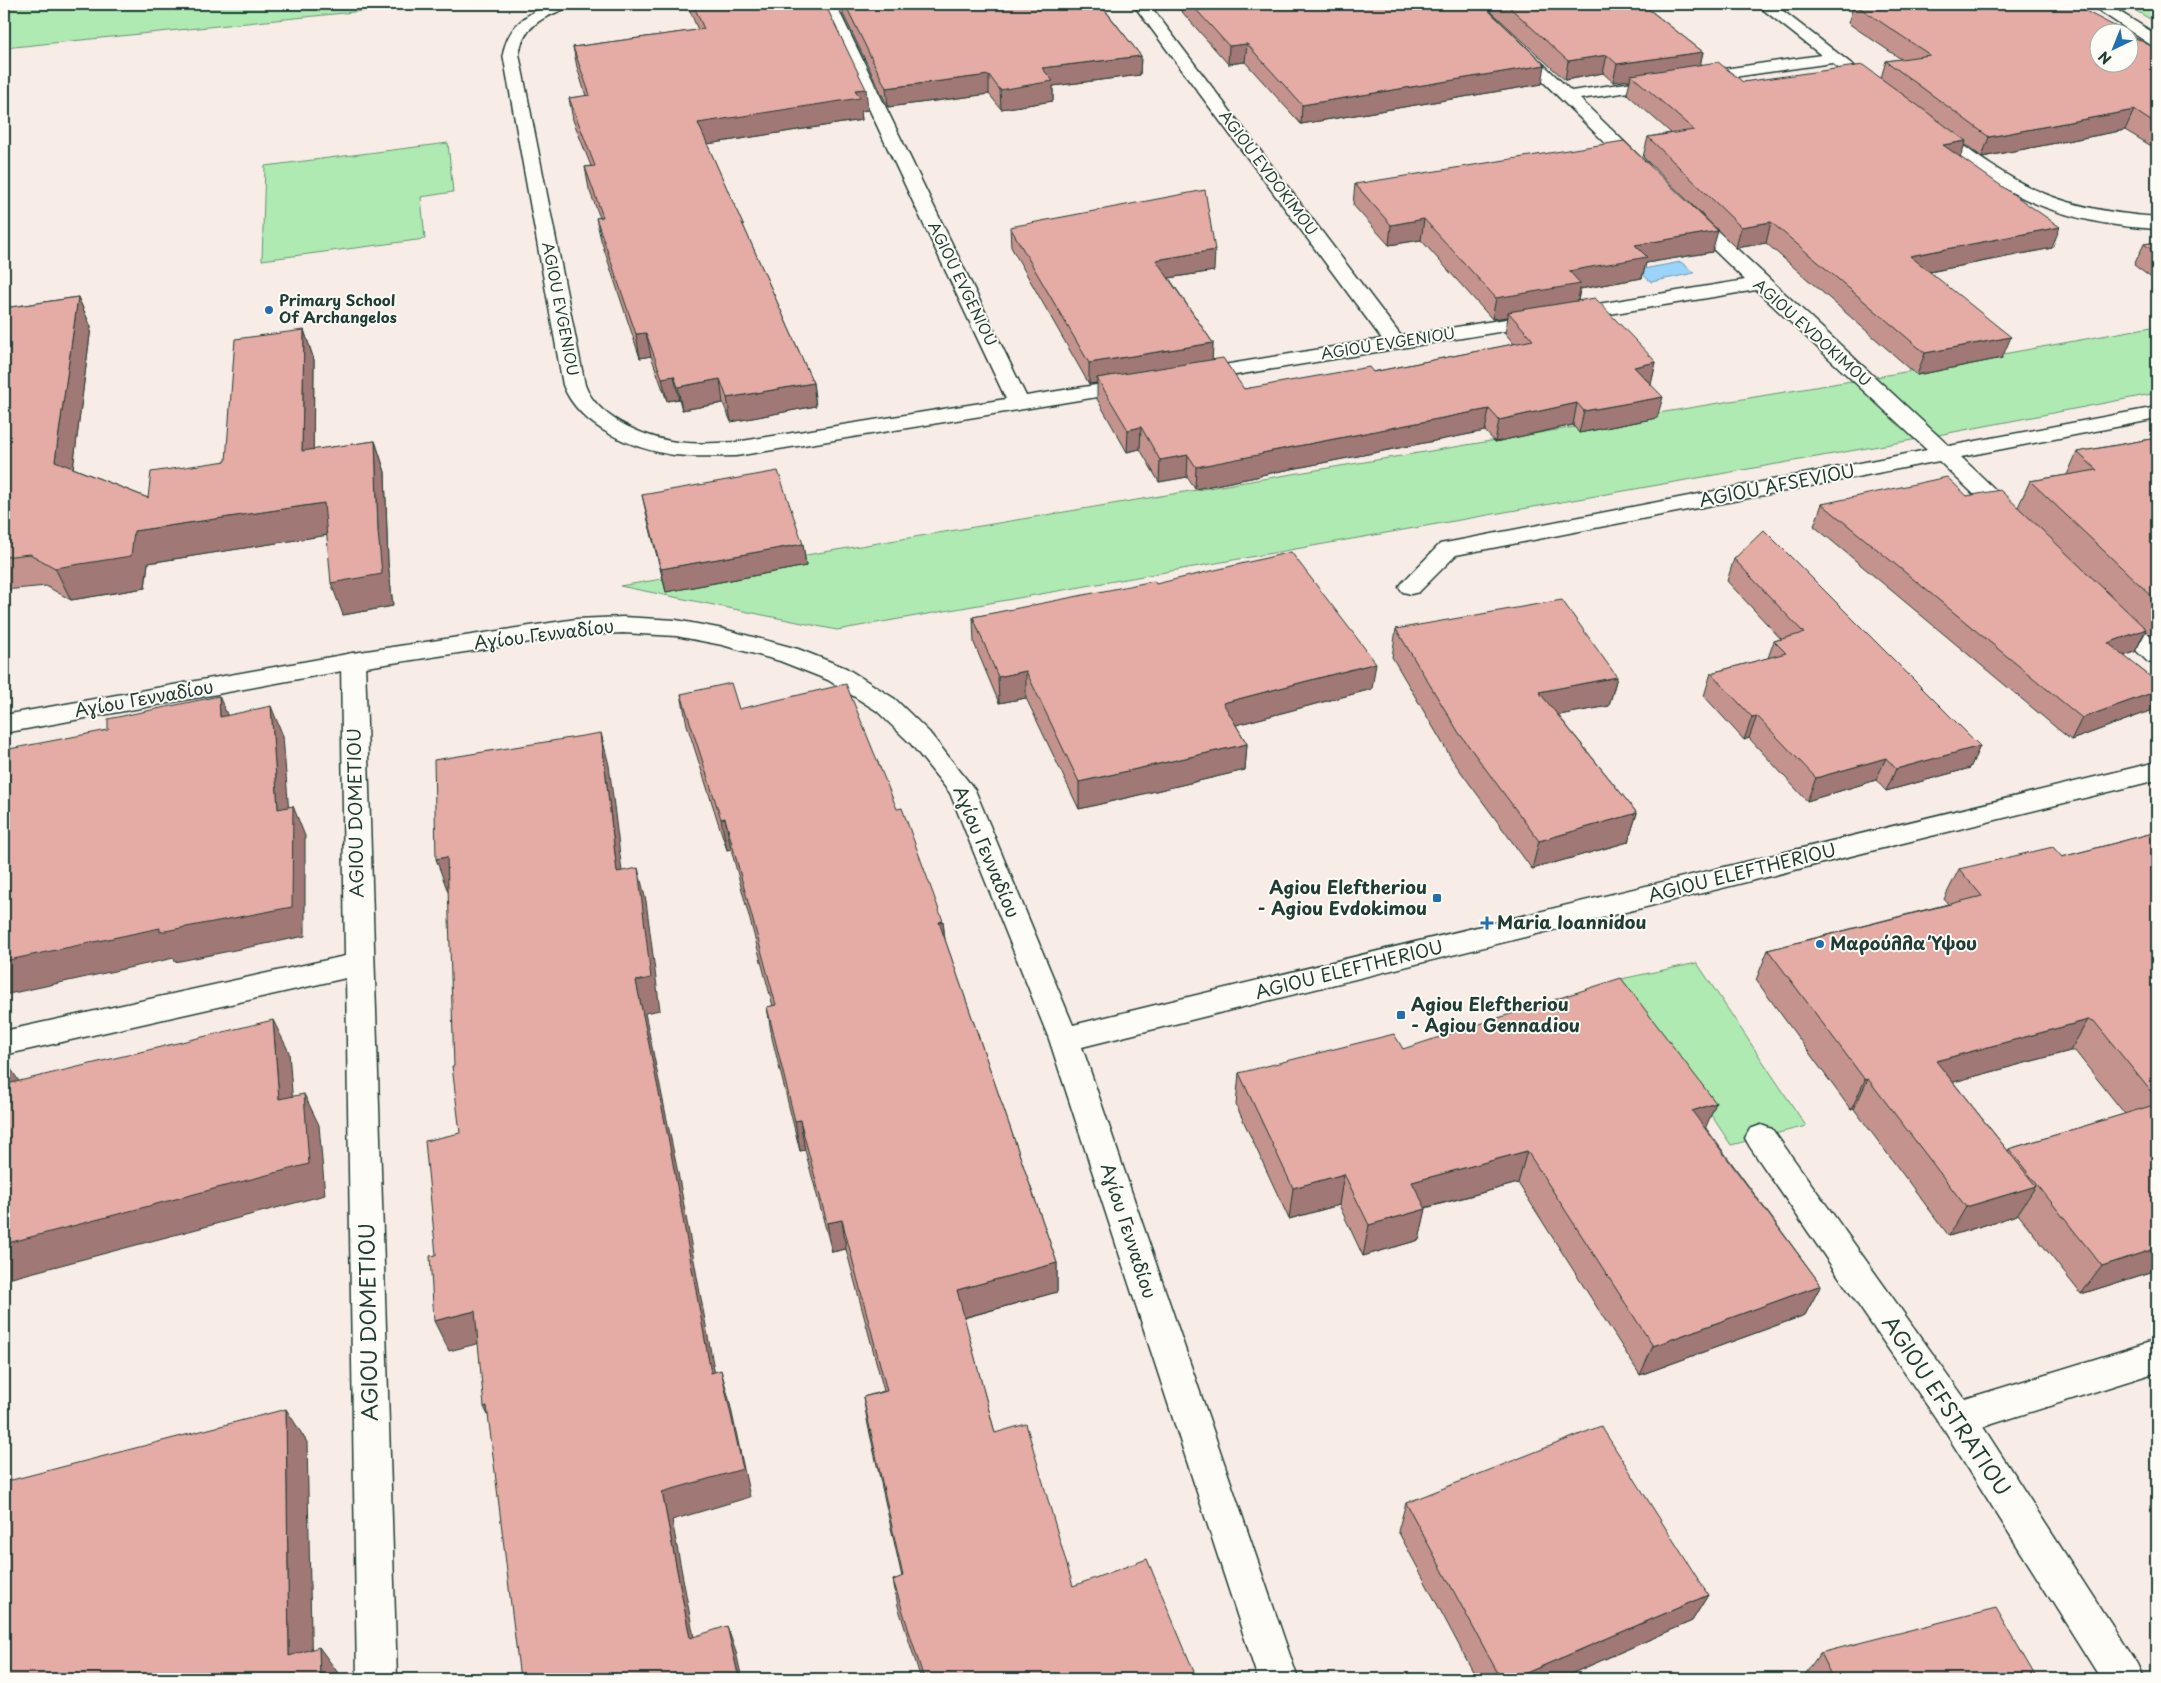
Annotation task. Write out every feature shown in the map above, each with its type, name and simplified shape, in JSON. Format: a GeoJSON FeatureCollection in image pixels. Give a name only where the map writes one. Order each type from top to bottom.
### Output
{"type":"FeatureCollection","features":[{"type":"Feature","properties":{"kind":"street","name":"AGIOU EVGENIOU"},"geometry":{"type":"LineString","coordinates":[[564,4],[532,19],[519,30],[512,40],[511,54],[574,385],[582,402],[597,416],[636,437],[668,447],[700,450],[736,449],[1758,284]]}},
{"type":"Feature","properties":{"kind":"street","name":"AGIOU EVGENIOU"},"geometry":{"type":"LineString","coordinates":[[824,4],[830,9],[1019,404]]}},
{"type":"Feature","properties":{"kind":"street","name":"AGIOU EVDOKIMOU"},"geometry":{"type":"LineString","coordinates":[[1141,4],[1395,342]]}},
{"type":"Feature","properties":{"kind":"street"},"geometry":{"type":"LineString","coordinates":[[1472,4],[1653,179]]}},
{"type":"Feature","properties":{"kind":"street"},"geometry":{"type":"LineString","coordinates":[[1764,4],[1890,100]]}},
{"type":"Feature","properties":{"kind":"street"},"geometry":{"type":"LineString","coordinates":[[2097,4],[2157,42]]}},
{"type":"Feature","properties":{"kind":"street"},"geometry":{"type":"LineString","coordinates":[[1569,96],[1834,58]]}},
{"type":"Feature","properties":{"kind":"street"},"geometry":{"type":"LineString","coordinates":[[1922,123],[1985,170],[2033,198],[2100,217],[2157,223]]}},
{"type":"Feature","properties":{"kind":"street","name":"AGIOU EVDOKIMOU"},"geometry":{"type":"LineString","coordinates":[[1674,200],[1758,284],[1946,454],[2030,535]]}},
{"type":"Feature","properties":{"kind":"street","name":"AGIOU AFSEVIOU"},"geometry":{"type":"LineString","coordinates":[[1411,586],[1448,549],[2157,414]]}},
{"type":"Feature","properties":{"kind":"street"},"geometry":{"type":"LineString","coordinates":[[2101,602],[2157,656]]}},
{"type":"Feature","properties":{"kind":"street","name":"Αγίου Γενναδίου"},"geometry":{"type":"LineString","coordinates":[[4,724],[352,662],[576,627],[622,625],[676,628],[723,637],[789,655],[837,674],[890,708],[920,738],[962,790],[1064,1039],[1278,1679]]}},
{"type":"Feature","properties":{"kind":"street","name":"AGIOU DOMETIOU"},"geometry":{"type":"LineString","coordinates":[[352,662],[377,1679]]}},
{"type":"Feature","properties":{"kind":"street","name":"AGIOU ELEFTHERIOU"},"geometry":{"type":"LineString","coordinates":[[1064,1039],[2157,771]]}},
{"type":"Feature","properties":{"kind":"street"},"geometry":{"type":"LineString","coordinates":[[4,1042],[360,964]]}},
{"type":"Feature","properties":{"kind":"street","name":"AGIOU EFSTRATIOU"},"geometry":{"type":"LineString","coordinates":[[1761,1138],[1957,1418],[2123,1679]]}},
{"type":"Feature","properties":{"kind":"street"},"geometry":{"type":"LineString","coordinates":[[1957,1418],[2157,1356]]}},
{"type":"Feature","properties":{"kind":"green space"},"geometry":{"type":"Polygon","coordinates":[[[4,4],[431,4],[4,48],[4,4]]]}},
{"type":"Feature","properties":{"kind":"green space"},"geometry":{"type":"Polygon","coordinates":[[[2124,4],[2157,4],[2157,23],[2124,4]]]}},
{"type":"Feature","properties":{"kind":"green space"},"geometry":{"type":"Polygon","coordinates":[[[448,143],[453,192],[421,197],[425,239],[262,260],[265,166],[448,143]]]}},
{"type":"Feature","properties":{"kind":"green space"},"geometry":{"type":"Polygon","coordinates":[[[2157,326],[2157,393],[1907,441],[837,630],[620,586],[1899,373],[2157,326]]]}},
{"type":"Feature","properties":{"kind":"green space"},"geometry":{"type":"Polygon","coordinates":[[[1697,963],[1806,1126],[1731,1145],[1621,979],[1697,963]]]}},
{"type":"Feature","properties":{"kind":"water"},"geometry":{"type":"Polygon","coordinates":[[[1681,262],[1694,273],[1651,282],[1638,270],[1681,262]]]}},
{"type":"Feature","properties":{"kind":"building"},"geometry":{"type":"Polygon","coordinates":[[[693,4],[825,4],[866,89],[855,90],[860,98],[698,123],[813,383],[727,398],[720,379],[678,387],[674,376],[662,378],[646,333],[636,334],[596,218],[603,217],[585,167],[595,166],[569,98],[590,95],[573,47],[704,29],[693,4]]]}},
{"type":"Feature","properties":{"kind":"building"},"geometry":{"type":"Polygon","coordinates":[[[845,4],[1100,4],[1141,56],[1042,68],[1053,81],[1000,90],[989,75],[886,88],[845,4]]]}},
{"type":"Feature","properties":{"kind":"building"},"geometry":{"type":"Polygon","coordinates":[[[1191,4],[1482,4],[1545,65],[1302,105],[1247,44],[1229,46],[1191,4]]]}},
{"type":"Feature","properties":{"kind":"building"},"geometry":{"type":"Polygon","coordinates":[[[1506,4],[1642,4],[1703,52],[1617,64],[1607,55],[1568,61],[1506,4]]]}},
{"type":"Feature","properties":{"kind":"building"},"geometry":{"type":"Polygon","coordinates":[[[1854,4],[2072,4],[2107,22],[2088,22],[2088,72],[2138,72],[2138,39],[2157,49],[2157,125],[2134,110],[1989,137],[1886,61],[1930,55],[1854,4]]]}},
{"type":"Feature","properties":{"kind":"building"},"geometry":{"type":"Polygon","coordinates":[[[1718,62],[1743,82],[1863,65],[1966,141],[1943,145],[2060,227],[1910,256],[2011,337],[1925,353],[1771,222],[1741,227],[1648,137],[1694,130],[1631,75],[1718,62]]]}},
{"type":"Feature","properties":{"kind":"building"},"geometry":{"type":"Polygon","coordinates":[[[1624,141],[1718,231],[1635,245],[1647,257],[1569,271],[1581,284],[1496,298],[1424,219],[1391,225],[1355,184],[1624,141]]]}},
{"type":"Feature","properties":{"kind":"building"},"geometry":{"type":"Polygon","coordinates":[[[1205,190],[1215,250],[1156,260],[1213,343],[1089,363],[1010,227],[1205,190]]]}},
{"type":"Feature","properties":{"kind":"building"},"geometry":{"type":"Polygon","coordinates":[[[2157,242],[2157,254],[2144,244],[2157,242]]]}},
{"type":"Feature","properties":{"kind":"building"},"geometry":{"type":"Polygon","coordinates":[[[78,297],[55,461],[148,498],[151,472],[226,461],[235,339],[304,330],[302,451],[375,441],[378,531],[382,574],[331,583],[324,503],[134,531],[131,556],[55,568],[30,554],[4,557],[4,308],[78,297]]]}},
{"type":"Feature","properties":{"kind":"building"},"geometry":{"type":"Polygon","coordinates":[[[1595,298],[1656,362],[1634,367],[1663,397],[1584,411],[1577,403],[1499,420],[1489,409],[1196,467],[1188,455],[1160,460],[1141,427],[1128,430],[1097,378],[1223,358],[1244,389],[1369,367],[1373,372],[1533,340],[1508,312],[1595,298]]]}},
{"type":"Feature","properties":{"kind":"building"},"geometry":{"type":"Polygon","coordinates":[[[2157,438],[2157,601],[2030,481],[2097,470],[2077,452],[2157,438]]]}},
{"type":"Feature","properties":{"kind":"building"},"geometry":{"type":"Polygon","coordinates":[[[778,471],[803,544],[661,569],[642,495],[778,471]]]}},
{"type":"Feature","properties":{"kind":"building"},"geometry":{"type":"Polygon","coordinates":[[[1947,477],[1967,496],[2000,490],[2146,629],[2108,643],[2157,682],[2157,691],[2082,718],[1822,504],[1947,477]]]}},
{"type":"Feature","properties":{"kind":"building"},"geometry":{"type":"Polygon","coordinates":[[[1764,530],[1980,746],[1896,769],[1886,758],[1816,778],[1757,716],[1752,717],[1711,673],[1786,653],[1774,641],[1804,633],[1734,559],[1764,530]]]}},
{"type":"Feature","properties":{"kind":"building"},"geometry":{"type":"Polygon","coordinates":[[[1291,552],[1376,663],[1223,703],[1247,744],[1079,782],[1026,671],[998,677],[973,617],[1154,581],[1156,584],[1291,552]]]}},
{"type":"Feature","properties":{"kind":"building"},"geometry":{"type":"Polygon","coordinates":[[[1562,600],[1617,677],[1539,692],[1637,813],[1539,841],[1459,733],[1396,629],[1562,600]]]}},
{"type":"Feature","properties":{"kind":"building"},"geometry":{"type":"Polygon","coordinates":[[[731,683],[739,709],[846,684],[897,809],[902,808],[943,921],[939,922],[1057,1263],[957,1290],[995,1433],[1026,1424],[1073,1586],[1147,1559],[1197,1679],[924,1679],[893,1580],[903,1576],[863,1397],[887,1391],[842,1220],[827,1223],[800,1120],[795,1121],[767,1007],[776,1005],[725,818],[721,819],[681,694],[731,683]]]}},
{"type":"Feature","properties":{"kind":"building"},"geometry":{"type":"Polygon","coordinates":[[[219,696],[220,717],[271,706],[278,809],[293,806],[292,907],[160,932],[160,928],[4,961],[4,750],[108,730],[108,719],[219,696]]]}},
{"type":"Feature","properties":{"kind":"building"},"geometry":{"type":"Polygon","coordinates":[[[601,733],[617,872],[638,868],[651,978],[636,981],[669,1142],[711,1373],[721,1370],[743,1469],[662,1492],[690,1638],[727,1626],[739,1679],[520,1679],[487,1406],[484,1407],[475,1311],[434,1321],[430,1256],[436,1255],[425,1141],[460,1133],[452,1066],[454,1066],[447,857],[436,859],[434,760],[601,733]]]}},
{"type":"Feature","properties":{"kind":"building"},"geometry":{"type":"Polygon","coordinates":[[[2157,832],[2157,1099],[2094,1021],[2088,1020],[1936,1061],[2036,1186],[1966,1207],[1868,1079],[1865,1080],[1768,950],[1982,896],[1959,869],[2053,847],[2062,857],[2157,832]]]}},
{"type":"Feature","properties":{"kind":"building"},"geometry":{"type":"Polygon","coordinates":[[[1621,978],[1716,1103],[1692,1111],[1821,1285],[1653,1346],[1527,1151],[1412,1182],[1426,1209],[1369,1225],[1344,1174],[1293,1188],[1239,1073],[1394,1034],[1403,1049],[1621,978]]]}},
{"type":"Feature","properties":{"kind":"building"},"geometry":{"type":"Polygon","coordinates":[[[273,1020],[279,1099],[304,1094],[309,1164],[4,1244],[4,1068],[9,1066],[7,1084],[273,1020]]]}},
{"type":"Feature","properties":{"kind":"building"},"geometry":{"type":"Polygon","coordinates":[[[2157,1104],[2157,1248],[2102,1266],[2009,1149],[2157,1104]]]}},
{"type":"Feature","properties":{"kind":"building"},"geometry":{"type":"Polygon","coordinates":[[[286,1409],[289,1656],[319,1647],[320,1679],[4,1679],[4,1482],[286,1409]]]}},
{"type":"Feature","properties":{"kind":"building"},"geometry":{"type":"Polygon","coordinates":[[[1601,1426],[1708,1595],[1512,1679],[1501,1679],[1406,1503],[1601,1426]]]}},
{"type":"Feature","properties":{"kind":"building"},"geometry":{"type":"Polygon","coordinates":[[[1996,1608],[2037,1679],[1833,1679],[1820,1653],[1996,1608]]]}},
{"type":"Feature","properties":{"kind":"place","name":"Primary School Of Archangelos"},"geometry":{"type":"Point","coordinates":[269,310]}},
{"type":"Feature","properties":{"kind":"place","name":"Agiou Eleftheriou - Agiou Evdokimou"},"geometry":{"type":"Point","coordinates":[1437,898]}},
{"type":"Feature","properties":{"kind":"place","name":"Maria Ioannidou"},"geometry":{"type":"Point","coordinates":[1487,923]}},
{"type":"Feature","properties":{"kind":"place","name":"Μαρούλλα Ύψου"},"geometry":{"type":"Point","coordinates":[1820,944]}},
{"type":"Feature","properties":{"kind":"place","name":"Agiou Eleftheriou - Agiou Gennadiou"},"geometry":{"type":"Point","coordinates":[1401,1015]}}]}
